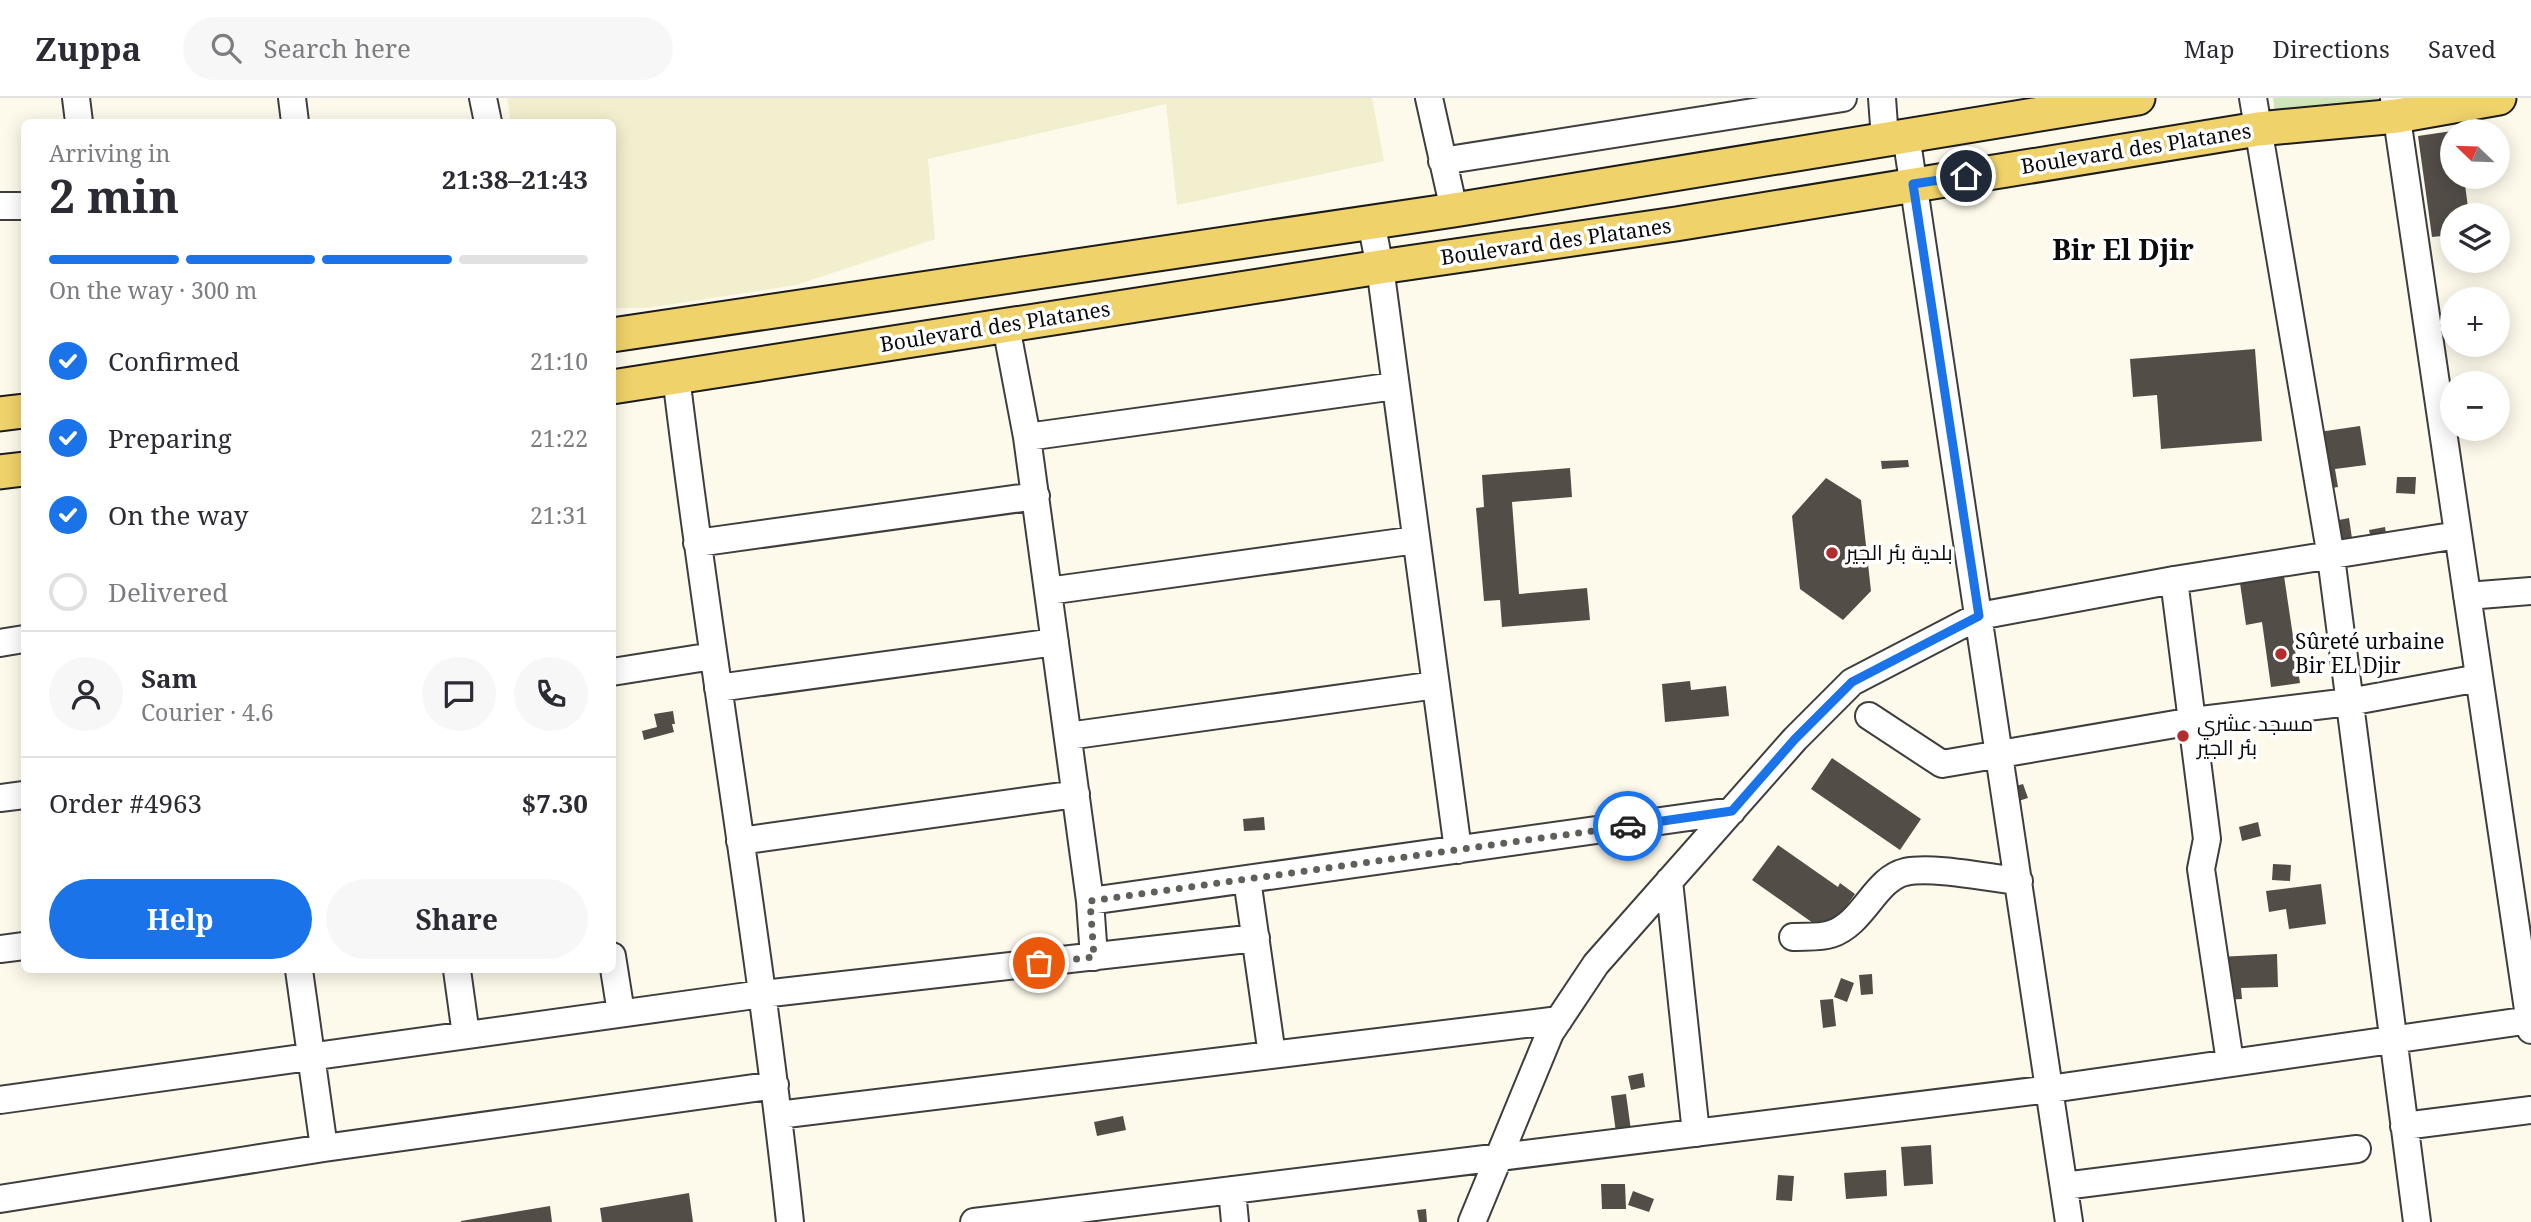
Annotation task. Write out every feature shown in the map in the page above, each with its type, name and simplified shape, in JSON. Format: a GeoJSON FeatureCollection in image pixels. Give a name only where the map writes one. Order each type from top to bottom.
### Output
{"type":"FeatureCollection","features":[{"type":"Feature","properties":{"kind":"main road"},"geometry":{"type":"LineString","coordinates":[[616,334],[1454,210],[1895,137],[2072,104],[2138,98]]}},
{"type":"Feature","properties":{"kind":"main road","name":"Boulevard des Platanes"},"geometry":{"type":"LineString","coordinates":[[616,386],[1380,267],[1676,224],[1913,184],[2256,113],[2396,107],[2499,98]]}},
{"type":"Feature","properties":{"kind":"main road"},"geometry":{"type":"LineString","coordinates":[[0,414],[21,411]]}},
{"type":"Feature","properties":{"kind":"main road"},"geometry":{"type":"LineString","coordinates":[[0,472],[21,469]]}},
{"type":"Feature","properties":{"kind":"street"},"geometry":{"type":"LineString","coordinates":[[76,98],[79,119]]}},
{"type":"Feature","properties":{"kind":"street"},"geometry":{"type":"LineString","coordinates":[[292,98],[295,119]]}},
{"type":"Feature","properties":{"kind":"street"},"geometry":{"type":"LineString","coordinates":[[483,98],[487,119]]}},
{"type":"Feature","properties":{"kind":"street"},"geometry":{"type":"LineString","coordinates":[[1429,98],[1454,210]]}},
{"type":"Feature","properties":{"kind":"street"},"geometry":{"type":"LineString","coordinates":[[1442,161],[1843,98]]}},
{"type":"Feature","properties":{"kind":"street"},"geometry":{"type":"LineString","coordinates":[[1882,98],[1913,184],[2069,1222]]}},
{"type":"Feature","properties":{"kind":"street"},"geometry":{"type":"LineString","coordinates":[[974,1222],[2050,1089],[2392,1040],[2530,1025],[2396,107]]}},
{"type":"Feature","properties":{"kind":"street"},"geometry":{"type":"LineString","coordinates":[[2256,113],[2331,557],[2417,1222]]}},
{"type":"Feature","properties":{"kind":"street"},"geometry":{"type":"LineString","coordinates":[[0,206],[21,206]]}},
{"type":"Feature","properties":{"kind":"street"},"geometry":{"type":"LineString","coordinates":[[1371,222],[1380,267],[1458,850]]}},
{"type":"Feature","properties":{"kind":"street"},"geometry":{"type":"LineString","coordinates":[[1006,326],[1027,437],[1090,901],[1094,957]]}},
{"type":"Feature","properties":{"kind":"street"},"geometry":{"type":"LineString","coordinates":[[676,376],[697,543],[775,1085],[790,1222]]}},
{"type":"Feature","properties":{"kind":"street"},"geometry":{"type":"LineString","coordinates":[[1027,437],[1395,386]]}},
{"type":"Feature","properties":{"kind":"street"},"geometry":{"type":"LineString","coordinates":[[697,543],[1035,496]]}},
{"type":"Feature","properties":{"kind":"street"},"geometry":{"type":"LineString","coordinates":[[1472,1222],[1550,1033],[1596,964],[1795,739],[1852,682],[1979,616],[2174,580],[2458,535]]}},
{"type":"Feature","properties":{"kind":"street"},"geometry":{"type":"LineString","coordinates":[[1048,591],[1416,540]]}},
{"type":"Feature","properties":{"kind":"street"},"geometry":{"type":"LineString","coordinates":[[2174,580],[2207,839],[2201,869],[2230,1062]]}},
{"type":"Feature","properties":{"kind":"street"},"geometry":{"type":"LineString","coordinates":[[2467,596],[2531,591]]}},
{"type":"Feature","properties":{"kind":"street"},"geometry":{"type":"LineString","coordinates":[[0,643],[21,640]]}},
{"type":"Feature","properties":{"kind":"street"},"geometry":{"type":"LineString","coordinates":[[718,688],[1055,642]]}},
{"type":"Feature","properties":{"kind":"street"},"geometry":{"type":"LineString","coordinates":[[616,671],[713,656]]}},
{"type":"Feature","properties":{"kind":"street"},"geometry":{"type":"LineString","coordinates":[[1869,716],[1942,764],[2193,720],[2349,702],[2479,678]]}},
{"type":"Feature","properties":{"kind":"street"},"geometry":{"type":"LineString","coordinates":[[1068,736],[1436,685]]}},
{"type":"Feature","properties":{"kind":"street"},"geometry":{"type":"LineString","coordinates":[[740,841],[1076,794]]}},
{"type":"Feature","properties":{"kind":"street"},"geometry":{"type":"LineString","coordinates":[[0,799],[21,796]]}},
{"type":"Feature","properties":{"kind":"street"},"geometry":{"type":"LineString","coordinates":[[1090,901],[1732,811]]}},
{"type":"Feature","properties":{"kind":"street"},"geometry":{"type":"LineString","coordinates":[[1793,937],[1830,935],[1851,923],[1881,887],[1903,872],[1940,872],[2019,881]]}},
{"type":"Feature","properties":{"kind":"street"},"geometry":{"type":"LineString","coordinates":[[1247,879],[1272,1055]]}},
{"type":"Feature","properties":{"kind":"street"},"geometry":{"type":"LineString","coordinates":[[1669,881],[1696,1133]]}},
{"type":"Feature","properties":{"kind":"street"},"geometry":{"type":"LineString","coordinates":[[0,1100],[762,994],[1255,938]]}},
{"type":"Feature","properties":{"kind":"street"},"geometry":{"type":"LineString","coordinates":[[0,949],[21,946]]}},
{"type":"Feature","properties":{"kind":"street"},"geometry":{"type":"LineString","coordinates":[[299,973],[324,1149]]}},
{"type":"Feature","properties":{"kind":"street"},"geometry":{"type":"LineString","coordinates":[[457,973],[466,1035]]}},
{"type":"Feature","properties":{"kind":"street"},"geometry":{"type":"LineString","coordinates":[[615,973],[621,1013]]}},
{"type":"Feature","properties":{"kind":"street"},"geometry":{"type":"LineString","coordinates":[[778,1115],[1559,1020]]}},
{"type":"Feature","properties":{"kind":"street"},"geometry":{"type":"LineString","coordinates":[[0,1199],[324,1149],[775,1085]]}},
{"type":"Feature","properties":{"kind":"street"},"geometry":{"type":"LineString","coordinates":[[2403,1126],[2531,1110]]}},
{"type":"Feature","properties":{"kind":"street"},"geometry":{"type":"LineString","coordinates":[[2064,1186],[2357,1149]]}},
{"type":"Feature","properties":{"kind":"street"},"geometry":{"type":"LineString","coordinates":[[1232,1190],[1235,1222]]}},
{"type":"Feature","properties":{"kind":"shaded area"},"geometry":{"type":"Polygon","coordinates":[[[507,98],[1372,98],[1384,161],[1177,205],[1166,104],[928,159],[935,239],[796,285],[648,308],[616,308],[616,119],[510,119],[507,98]]]}},
{"type":"Feature","properties":{"kind":"green space"},"geometry":{"type":"Polygon","coordinates":[[[2273,98],[2382,98],[2383,105],[2276,122],[2273,98]]]}},
{"type":"Feature","properties":{"kind":"building"},"geometry":{"type":"Polygon","coordinates":[[[2440,133],[2440,189],[2466,189],[2467,203],[2440,203],[2440,236],[2432,237],[2418,136],[2440,133]]]}},
{"type":"Feature","properties":{"kind":"building"},"geometry":{"type":"Polygon","coordinates":[[[2255,349],[2262,441],[2161,449],[2157,395],[2133,397],[2130,359],[2255,349]]]}},
{"type":"Feature","properties":{"kind":"building"},"geometry":{"type":"Polygon","coordinates":[[[2360,426],[2366,465],[2335,469],[2338,487],[2320,490],[2312,433],[2360,426]]]}},
{"type":"Feature","properties":{"kind":"building"},"geometry":{"type":"Polygon","coordinates":[[[1908,460],[1909,467],[1882,469],[1881,461],[1908,460]]]}},
{"type":"Feature","properties":{"kind":"building"},"geometry":{"type":"Polygon","coordinates":[[[1570,468],[1572,497],[1512,502],[1519,594],[1587,588],[1590,620],[1502,627],[1500,600],[1484,601],[1476,508],[1484,507],[1482,475],[1570,468]]]}},
{"type":"Feature","properties":{"kind":"building"},"geometry":{"type":"Polygon","coordinates":[[[2397,477],[2416,477],[2415,494],[2396,493],[2397,477]]]}},
{"type":"Feature","properties":{"kind":"building","name":"بلدية بئر الجير"},"geometry":{"type":"Polygon","coordinates":[[[1826,478],[1861,500],[1871,591],[1843,620],[1800,589],[1792,516],[1826,478]]]}},
{"type":"Feature","properties":{"kind":"building"},"geometry":{"type":"Polygon","coordinates":[[[2349,518],[2353,545],[2333,548],[2329,522],[2349,518]]]}},
{"type":"Feature","properties":{"kind":"building"},"geometry":{"type":"Polygon","coordinates":[[[2385,527],[2387,540],[2372,544],[2369,530],[2385,527]]]}},
{"type":"Feature","properties":{"kind":"building","name":"Sûreté urbaine Bir EL Djir"},"geometry":{"type":"Polygon","coordinates":[[[2284,576],[2300,683],[2271,687],[2262,622],[2246,625],[2240,583],[2284,576]]]}},
{"type":"Feature","properties":{"kind":"building"},"geometry":{"type":"Polygon","coordinates":[[[1690,681],[1691,690],[1726,686],[1729,716],[1665,722],[1662,684],[1690,681]]]}},
{"type":"Feature","properties":{"kind":"building"},"geometry":{"type":"Polygon","coordinates":[[[673,711],[674,732],[644,740],[642,731],[657,727],[654,714],[673,711]]]}},
{"type":"Feature","properties":{"kind":"building"},"geometry":{"type":"Polygon","coordinates":[[[1832,758],[1921,819],[1900,850],[1811,789],[1832,758]]]}},
{"type":"Feature","properties":{"kind":"building"},"geometry":{"type":"Polygon","coordinates":[[[2023,784],[2028,798],[1999,807],[1994,792],[2023,784]]]}},
{"type":"Feature","properties":{"kind":"building"},"geometry":{"type":"Polygon","coordinates":[[[1264,817],[1265,830],[1244,831],[1243,819],[1264,817]]]}},
{"type":"Feature","properties":{"kind":"building"},"geometry":{"type":"Polygon","coordinates":[[[2258,822],[2261,836],[2242,841],[2239,827],[2258,822]]]}},
{"type":"Feature","properties":{"kind":"building"},"geometry":{"type":"Polygon","coordinates":[[[1778,845],[1838,887],[1840,883],[1855,894],[1827,933],[1752,880],[1778,845]]]}},
{"type":"Feature","properties":{"kind":"building"},"geometry":{"type":"Polygon","coordinates":[[[2273,864],[2291,865],[2290,881],[2272,880],[2273,864]]]}},
{"type":"Feature","properties":{"kind":"building"},"geometry":{"type":"Polygon","coordinates":[[[2321,884],[2326,924],[2289,929],[2286,909],[2269,912],[2266,891],[2321,884]]]}},
{"type":"Feature","properties":{"kind":"building"},"geometry":{"type":"Polygon","coordinates":[[[2277,954],[2278,987],[2241,988],[2242,999],[2221,1000],[2218,957],[2277,954]]]}},
{"type":"Feature","properties":{"kind":"building"},"geometry":{"type":"Polygon","coordinates":[[[1872,974],[1873,994],[1861,995],[1859,975],[1872,974]]]}},
{"type":"Feature","properties":{"kind":"building"},"geometry":{"type":"Polygon","coordinates":[[[1841,978],[1854,983],[1847,1002],[1834,997],[1841,978]]]}},
{"type":"Feature","properties":{"kind":"building"},"geometry":{"type":"Polygon","coordinates":[[[1833,999],[1836,1026],[1823,1028],[1820,1000],[1833,999]]]}},
{"type":"Feature","properties":{"kind":"building"},"geometry":{"type":"Polygon","coordinates":[[[1643,1073],[1645,1087],[1631,1090],[1628,1076],[1643,1073]]]}},
{"type":"Feature","properties":{"kind":"building"},"geometry":{"type":"Polygon","coordinates":[[[1626,1094],[1633,1145],[1618,1147],[1611,1096],[1626,1094]]]}},
{"type":"Feature","properties":{"kind":"building"},"geometry":{"type":"Polygon","coordinates":[[[1123,1116],[1126,1130],[1097,1136],[1094,1122],[1123,1116]]]}},
{"type":"Feature","properties":{"kind":"building"},"geometry":{"type":"Polygon","coordinates":[[[1931,1145],[1933,1184],[1904,1186],[1901,1147],[1931,1145]]]}},
{"type":"Feature","properties":{"kind":"building"},"geometry":{"type":"Polygon","coordinates":[[[1886,1170],[1887,1196],[1846,1199],[1844,1173],[1886,1170]]]}},
{"type":"Feature","properties":{"kind":"building"},"geometry":{"type":"Polygon","coordinates":[[[1778,1175],[1794,1176],[1792,1201],[1776,1200],[1778,1175]]]}},
{"type":"Feature","properties":{"kind":"building"},"geometry":{"type":"Polygon","coordinates":[[[1601,1184],[1625,1184],[1626,1209],[1602,1209],[1601,1184]]]}},
{"type":"Feature","properties":{"kind":"building"},"geometry":{"type":"Polygon","coordinates":[[[1633,1191],[1654,1199],[1649,1212],[1628,1205],[1633,1191]]]}},
{"type":"Feature","properties":{"kind":"building"},"geometry":{"type":"Polygon","coordinates":[[[689,1193],[693,1222],[602,1222],[600,1208],[689,1193]]]}},
{"type":"Feature","properties":{"kind":"building"},"geometry":{"type":"Polygon","coordinates":[[[550,1206],[552,1222],[461,1222],[461,1221],[550,1206]]]}},
{"type":"Feature","properties":{"kind":"building"},"geometry":{"type":"Polygon","coordinates":[[[1426,1209],[1427,1222],[1419,1222],[1417,1210],[1426,1209]]]}},
{"type":"Feature","properties":{"kind":"way so far"},"geometry":{"type":"LineString","coordinates":[[1039,963],[1094,957],[1090,901],[1628,826]]}},
{"type":"Feature","properties":{"kind":"place","name":"بلدية بئر الجير"},"geometry":{"type":"Point","coordinates":[1832,553]}},
{"type":"Feature","properties":{"kind":"place","name":"Sûreté urbaine Bir EL Djir"},"geometry":{"type":"Point","coordinates":[2281,654]}},
{"type":"Feature","properties":{"kind":"place","name":"مسجد عشري بئر الجير"},"geometry":{"type":"Point","coordinates":[2183,736]}},
{"type":"Feature","properties":{"kind":"district","name":"Bir El Djir"},"geometry":{"type":"Point","coordinates":[2123,250]}},
{"type":"Feature","properties":{"kind":"route"},"geometry":{"type":"LineString","coordinates":[[1628,826],[1732,811],[1795,739],[1852,682],[1979,616],[1913,184],[1966,176]]}}]}
